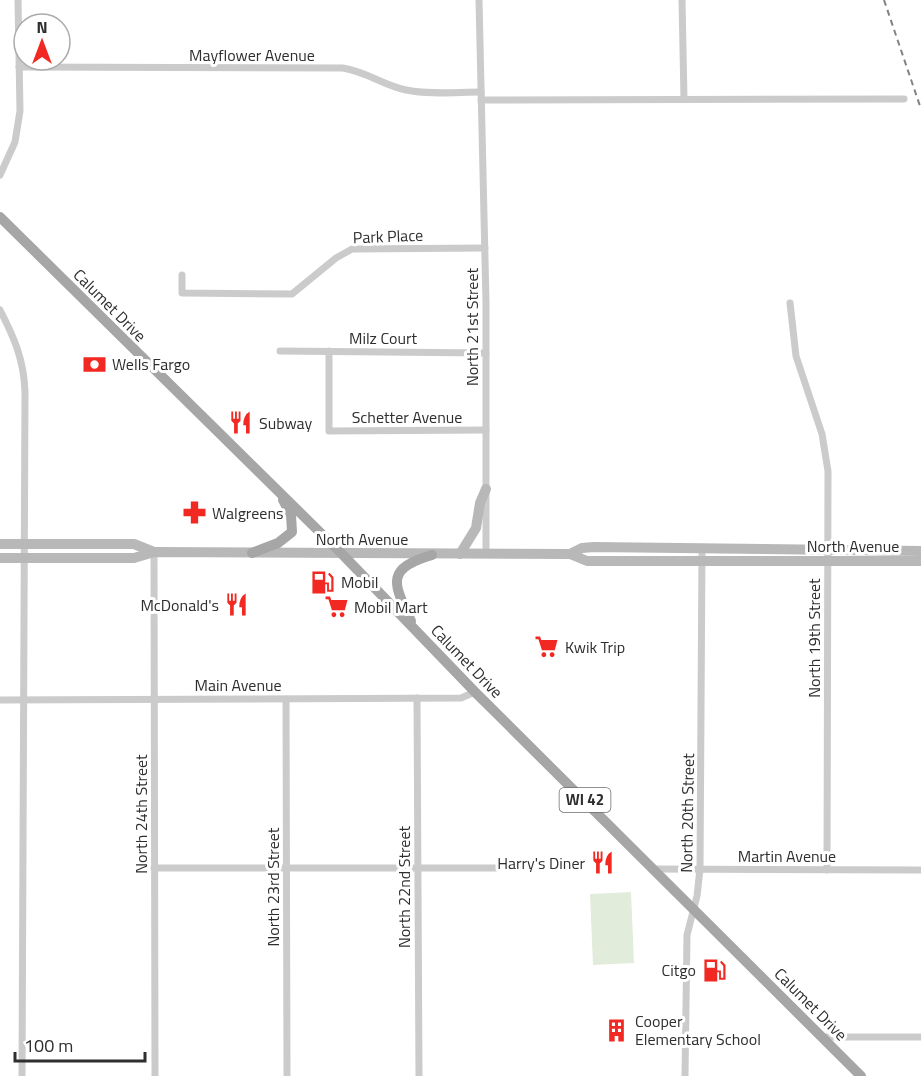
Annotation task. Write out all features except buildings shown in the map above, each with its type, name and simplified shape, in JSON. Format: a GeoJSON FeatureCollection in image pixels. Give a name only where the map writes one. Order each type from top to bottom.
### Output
{"type":"FeatureCollection","features":[{"type":"Feature","properties":{"kind":"main road","name":"Calumet Drive"},"geometry":{"type":"LineString","coordinates":[[0,217],[343,555],[476,692],[861,1076]]}},
{"type":"Feature","properties":{"kind":"main road"},"geometry":{"type":"LineString","coordinates":[[0,232],[13,230]]}},
{"type":"Feature","properties":{"kind":"main road"},"geometry":{"type":"LineString","coordinates":[[252,553],[278,543],[292,532],[288,509],[274,488]]}},
{"type":"Feature","properties":{"kind":"main road"},"geometry":{"type":"LineString","coordinates":[[460,554],[476,528],[480,503],[486,489]]}},
{"type":"Feature","properties":{"kind":"main road","name":"North Avenue"},"geometry":{"type":"LineString","coordinates":[[0,544],[134,544],[154,552]]}},
{"type":"Feature","properties":{"kind":"main road","name":"North Avenue"},"geometry":{"type":"LineString","coordinates":[[570,554],[579,549],[590,548],[921,551]]}},
{"type":"Feature","properties":{"kind":"main road","name":"North Avenue"},"geometry":{"type":"LineString","coordinates":[[0,558],[134,558],[154,552],[343,555],[570,554],[587,561],[921,561]]}},
{"type":"Feature","properties":{"kind":"main road"},"geometry":{"type":"LineString","coordinates":[[415,629],[401,601],[396,582],[400,571],[406,565],[432,555]]}},
{"type":"Feature","properties":{"kind":"street","name":"North 21st Street"},"geometry":{"type":"LineString","coordinates":[[479,0],[485,248],[486,554]]}},
{"type":"Feature","properties":{"kind":"street"},"geometry":{"type":"LineString","coordinates":[[682,0],[684,99]]}},
{"type":"Feature","properties":{"kind":"street","name":"Mayflower Avenue"},"geometry":{"type":"LineString","coordinates":[[72,68],[343,68],[369,74],[405,90],[481,96],[904,99]]}},
{"type":"Feature","properties":{"kind":"street"},"geometry":{"type":"LineString","coordinates":[[0,175],[12,150],[18,127],[20,72]]}},
{"type":"Feature","properties":{"kind":"street","name":"Park Place"},"geometry":{"type":"LineString","coordinates":[[182,275],[182,293],[292,294],[336,258],[352,249],[485,248]]}},
{"type":"Feature","properties":{"kind":"street","name":"North 19th Street"},"geometry":{"type":"LineString","coordinates":[[790,303],[796,356],[816,414],[828,471],[826,870]]}},
{"type":"Feature","properties":{"kind":"street"},"geometry":{"type":"LineString","coordinates":[[1,313],[17,344],[24,375],[22,1076]]}},
{"type":"Feature","properties":{"kind":"street","name":"Milz Court"},"geometry":{"type":"LineString","coordinates":[[280,351],[486,353]]}},
{"type":"Feature","properties":{"kind":"street","name":"Schetter Avenue"},"geometry":{"type":"LineString","coordinates":[[329,351],[329,431],[486,430]]}},
{"type":"Feature","properties":{"kind":"street","name":"North 20th Street"},"geometry":{"type":"LineString","coordinates":[[685,1076],[686,950],[688,925],[694,909],[700,869],[702,549]]}},
{"type":"Feature","properties":{"kind":"street","name":"North 24th Street"},"geometry":{"type":"LineString","coordinates":[[154,552],[155,1076]]}},
{"type":"Feature","properties":{"kind":"street","name":"Main Avenue"},"geometry":{"type":"LineString","coordinates":[[0,700],[461,698],[476,692]]}},
{"type":"Feature","properties":{"kind":"street","name":"North 22nd Street"},"geometry":{"type":"LineString","coordinates":[[417,698],[418,1076]]}},
{"type":"Feature","properties":{"kind":"street","name":"North 23rd Street"},"geometry":{"type":"LineString","coordinates":[[286,699],[287,1076]]}},
{"type":"Feature","properties":{"kind":"street"},"geometry":{"type":"LineString","coordinates":[[154,868],[499,868]]}},
{"type":"Feature","properties":{"kind":"street","name":"Martin Avenue"},"geometry":{"type":"LineString","coordinates":[[654,869],[921,870]]}},
{"type":"Feature","properties":{"kind":"street"},"geometry":{"type":"LineString","coordinates":[[822,1037],[921,1037]]}},
{"type":"Feature","properties":{"kind":"green space"},"geometry":{"type":"Polygon","coordinates":[[[631,892],[634,963],[593,965],[590,894],[631,892]]]}},
{"type":"Feature","properties":{"kind":"railway"},"geometry":{"type":"LineString","coordinates":[[884,0],[921,109]]}},
{"type":"Feature","properties":{"kind":"place","name":"Wells Fargo"},"geometry":{"type":"Point","coordinates":[94,364]}},
{"type":"Feature","properties":{"kind":"place","name":"Subway"},"geometry":{"type":"Point","coordinates":[241,423]}},
{"type":"Feature","properties":{"kind":"place","name":"Walgreens"},"geometry":{"type":"Point","coordinates":[194,513]}},
{"type":"Feature","properties":{"kind":"place","name":"Mobil"},"geometry":{"type":"Point","coordinates":[323,582]}},
{"type":"Feature","properties":{"kind":"place","name":"McDonald's"},"geometry":{"type":"Point","coordinates":[237,605]}},
{"type":"Feature","properties":{"kind":"place","name":"Mobil Mart"},"geometry":{"type":"Point","coordinates":[336,607]}},
{"type":"Feature","properties":{"kind":"place","name":"Kwik Trip"},"geometry":{"type":"Point","coordinates":[547,647]}},
{"type":"Feature","properties":{"kind":"place","name":"Harry's Diner"},"geometry":{"type":"Point","coordinates":[603,863]}},
{"type":"Feature","properties":{"kind":"place","name":"Citgo"},"geometry":{"type":"Point","coordinates":[714,970]}},
{"type":"Feature","properties":{"kind":"place","name":"Cooper Elementary School"},"geometry":{"type":"Point","coordinates":[617,1030]}}]}
